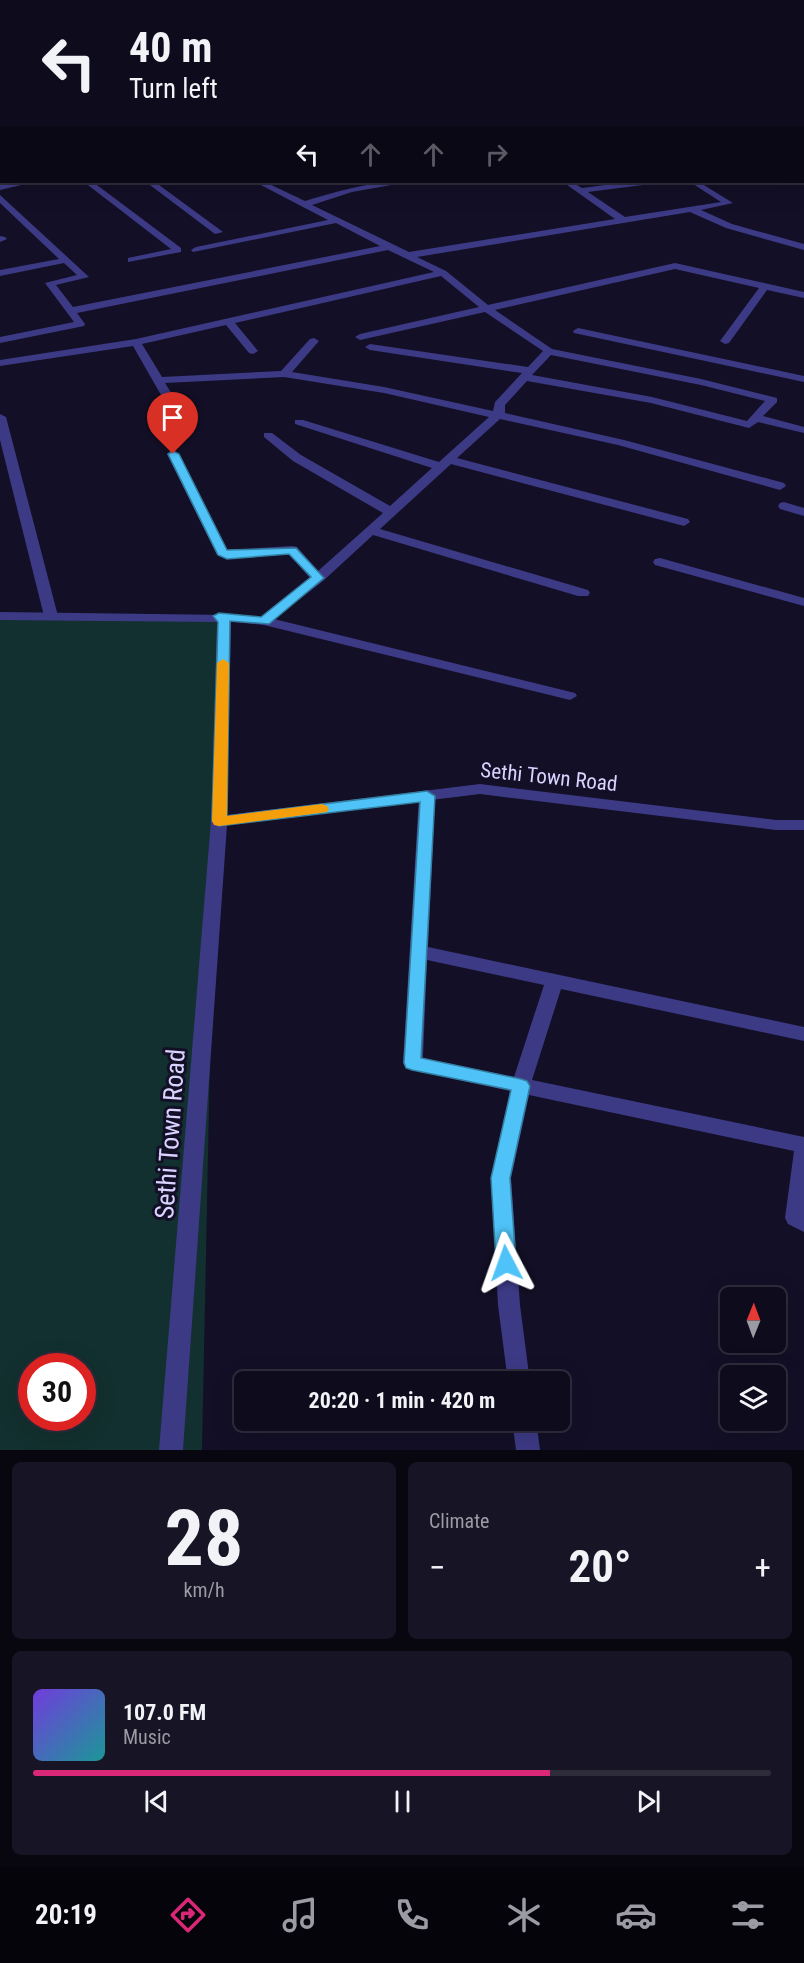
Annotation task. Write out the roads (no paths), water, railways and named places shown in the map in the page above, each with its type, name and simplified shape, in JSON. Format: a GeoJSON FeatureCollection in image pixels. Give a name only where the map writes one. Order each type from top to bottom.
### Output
{"type":"FeatureCollection","features":[{"type":"Feature","properties":{"kind":"street"},"geometry":{"type":"LineString","coordinates":[[0,187],[18,183]]}},
{"type":"Feature","properties":{"kind":"street"},"geometry":{"type":"LineString","coordinates":[[89,183],[178,250],[131,260]]}},
{"type":"Feature","properties":{"kind":"street"},"geometry":{"type":"LineString","coordinates":[[151,183],[218,232]]}},
{"type":"Feature","properties":{"kind":"street"},"geometry":{"type":"LineString","coordinates":[[262,183],[443,273],[487,309],[549,351],[701,382],[772,400],[749,425],[652,400],[527,374],[370,347]]}},
{"type":"Feature","properties":{"kind":"street"},"geometry":{"type":"LineString","coordinates":[[303,205],[350,190],[388,183]]}},
{"type":"Feature","properties":{"kind":"street"},"geometry":{"type":"LineString","coordinates":[[568,183],[623,220]]}},
{"type":"Feature","properties":{"kind":"street"},"geometry":{"type":"LineString","coordinates":[[580,191],[636,183]]}},
{"type":"Feature","properties":{"kind":"street"},"geometry":{"type":"LineString","coordinates":[[410,255],[729,203],[696,183]]}},
{"type":"Feature","properties":{"kind":"street"},"geometry":{"type":"LineString","coordinates":[[0,198],[84,277],[50,283],[80,324],[0,340]]}},
{"type":"Feature","properties":{"kind":"street"},"geometry":{"type":"LineString","coordinates":[[691,209],[729,226],[804,248]]}},
{"type":"Feature","properties":{"kind":"street"},"geometry":{"type":"LineString","coordinates":[[196,250],[335,221]]}},
{"type":"Feature","properties":{"kind":"street"},"geometry":{"type":"LineString","coordinates":[[70,311],[392,246]]}},
{"type":"Feature","properties":{"kind":"street"},"geometry":{"type":"LineString","coordinates":[[0,273],[66,260]]}},
{"type":"Feature","properties":{"kind":"street"},"geometry":{"type":"LineString","coordinates":[[360,337],[675,266],[804,295]]}},
{"type":"Feature","properties":{"kind":"street"},"geometry":{"type":"LineString","coordinates":[[0,363],[136,342],[443,273]]}},
{"type":"Feature","properties":{"kind":"street"},"geometry":{"type":"LineString","coordinates":[[725,341],[765,286]]}},
{"type":"Feature","properties":{"kind":"street"},"geometry":{"type":"LineString","coordinates":[[228,321],[253,351]]}},
{"type":"Feature","properties":{"kind":"street"},"geometry":{"type":"LineString","coordinates":[[578,331],[804,379]]}},
{"type":"Feature","properties":{"kind":"street"},"geometry":{"type":"LineString","coordinates":[[284,374],[314,341]]}},
{"type":"Feature","properties":{"kind":"street"},"geometry":{"type":"LineString","coordinates":[[136,342],[171,402]]}},
{"type":"Feature","properties":{"kind":"street"},"geometry":{"type":"LineString","coordinates":[[264,621],[318,578],[499,414],[499,404],[549,351]]}},
{"type":"Feature","properties":{"kind":"street"},"geometry":{"type":"LineString","coordinates":[[159,380],[284,374],[384,390],[620,442],[780,486]]}},
{"type":"Feature","properties":{"kind":"street"},"geometry":{"type":"LineString","coordinates":[[0,417],[51,616]]}},
{"type":"Feature","properties":{"kind":"street"},"geometry":{"type":"LineString","coordinates":[[756,418],[804,430]]}},
{"type":"Feature","properties":{"kind":"street"},"geometry":{"type":"LineString","coordinates":[[300,422],[445,463],[684,522]]}},
{"type":"Feature","properties":{"kind":"street"},"geometry":{"type":"LineString","coordinates":[[268,435],[297,458],[391,512]]}},
{"type":"Feature","properties":{"kind":"street"},"geometry":{"type":"LineString","coordinates":[[173,454],[222,552],[227,555],[292,550],[318,578]]}},
{"type":"Feature","properties":{"kind":"street"},"geometry":{"type":"LineString","coordinates":[[784,506],[804,512]]}},
{"type":"Feature","properties":{"kind":"street"},"geometry":{"type":"LineString","coordinates":[[371,530],[583,592]]}},
{"type":"Feature","properties":{"kind":"street"},"geometry":{"type":"LineString","coordinates":[[660,562],[804,602]]}},
{"type":"Feature","properties":{"kind":"street"},"geometry":{"type":"LineString","coordinates":[[0,616],[219,616],[264,621],[570,696]]}},
{"type":"Feature","properties":{"kind":"street","name":"Sethi Town Road"},"geometry":{"type":"LineString","coordinates":[[171,1450],[219,821],[224,618],[219,616]]}},
{"type":"Feature","properties":{"kind":"street","name":"Sethi Town Road"},"geometry":{"type":"LineString","coordinates":[[219,821],[480,789],[776,825],[804,825]]}},
{"type":"Feature","properties":{"kind":"street"},"geometry":{"type":"LineString","coordinates":[[427,796],[412,1063],[804,1146],[795,1218],[804,1223]]}},
{"type":"Feature","properties":{"kind":"street"},"geometry":{"type":"LineString","coordinates":[[418,952],[804,1034]]}},
{"type":"Feature","properties":{"kind":"street"},"geometry":{"type":"LineString","coordinates":[[518,1371],[509,1305],[501,1178],[521,1086],[554,981]]}},
{"type":"Feature","properties":{"kind":"street"},"geometry":{"type":"LineString","coordinates":[[525,1431],[528,1450]]}}]}
